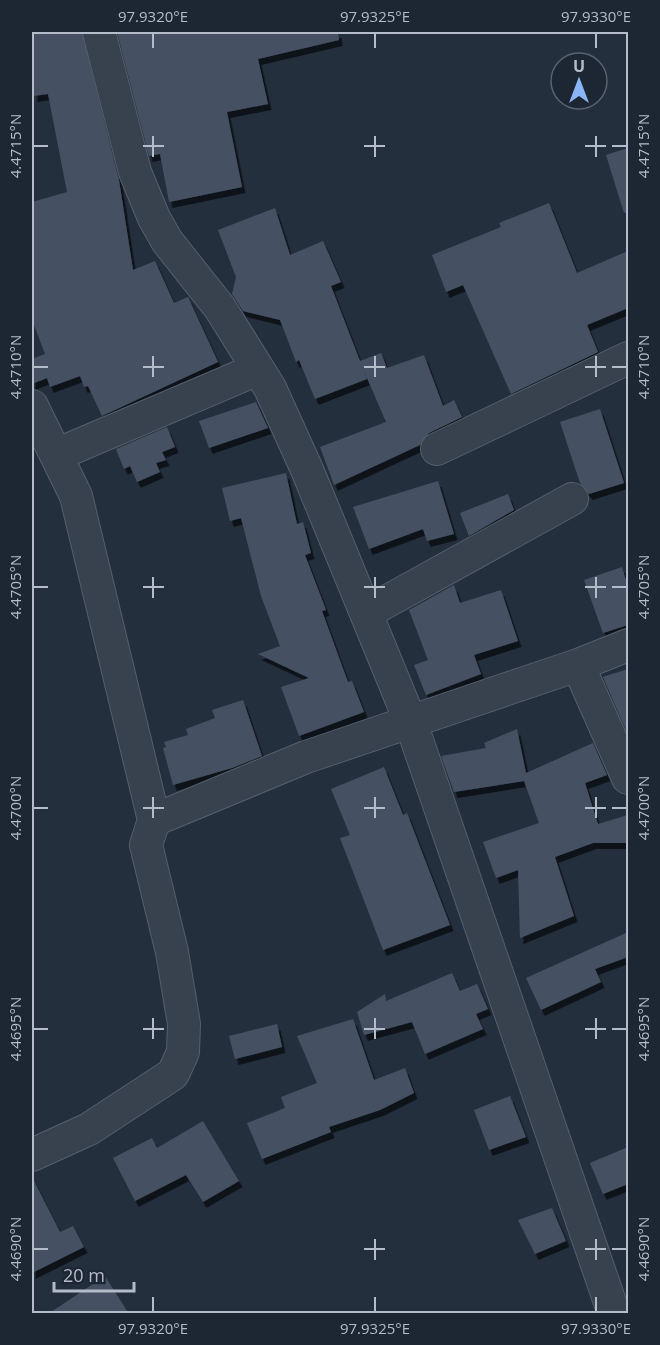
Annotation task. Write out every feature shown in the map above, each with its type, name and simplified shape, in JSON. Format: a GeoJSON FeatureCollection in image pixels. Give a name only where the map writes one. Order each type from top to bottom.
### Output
{"type":"FeatureCollection","features":[{"type":"Feature","properties":{"kind":"street"},"geometry":{"type":"LineString","coordinates":[[99,32],[135,172],[154,218],[167,241],[220,309],[270,388],[308,472],[411,723],[614,1314]]}},
{"type":"Feature","properties":{"kind":"street"},"geometry":{"type":"LineString","coordinates":[[437,449],[628,358]]}},
{"type":"Feature","properties":{"kind":"street"},"geometry":{"type":"LineString","coordinates":[[56,455],[258,369]]}},
{"type":"Feature","properties":{"kind":"street"},"geometry":{"type":"LineString","coordinates":[[32,406],[76,496],[154,820],[146,845],[172,952],[184,1024],[183,1052],[174,1074],[89,1129],[32,1155]]}},
{"type":"Feature","properties":{"kind":"street"},"geometry":{"type":"LineString","coordinates":[[366,613],[572,499]]}},
{"type":"Feature","properties":{"kind":"street"},"geometry":{"type":"LineString","coordinates":[[154,820],[306,757],[578,665],[628,645]]}},
{"type":"Feature","properties":{"kind":"street"},"geometry":{"type":"LineString","coordinates":[[578,665],[628,778]]}},
{"type":"Feature","properties":{"kind":"building"},"geometry":{"type":"Polygon","coordinates":[[[32,32],[82,32],[119,180],[133,270],[155,261],[174,303],[188,297],[218,362],[102,416],[88,386],[84,387],[80,376],[50,387],[47,378],[32,384],[32,359],[45,354],[32,320],[32,202],[67,192],[48,94],[34,96],[32,32]]]}},
{"type":"Feature","properties":{"kind":"building"},"geometry":{"type":"Polygon","coordinates":[[[117,32],[338,32],[339,40],[258,59],[268,104],[227,112],[242,187],[169,202],[160,154],[149,156],[117,32]]]}},
{"type":"Feature","properties":{"kind":"building"},"geometry":{"type":"Polygon","coordinates":[[[628,148],[628,212],[624,213],[606,155],[628,148]]]}},
{"type":"Feature","properties":{"kind":"building"},"geometry":{"type":"Polygon","coordinates":[[[549,203],[577,273],[628,251],[628,308],[587,325],[598,352],[511,394],[463,285],[446,292],[432,255],[501,227],[499,223],[549,203]]]}},
{"type":"Feature","properties":{"kind":"building"},"geometry":{"type":"Polygon","coordinates":[[[275,208],[290,255],[323,241],[341,282],[331,286],[360,361],[381,353],[387,368],[424,355],[443,406],[454,400],[462,417],[429,433],[420,445],[334,485],[320,447],[386,422],[364,371],[367,379],[315,399],[299,360],[296,362],[280,320],[243,311],[232,294],[236,277],[218,230],[275,208]]]}},
{"type":"Feature","properties":{"kind":"building"},"geometry":{"type":"Polygon","coordinates":[[[256,402],[268,428],[209,448],[199,421],[256,402]]]}},
{"type":"Feature","properties":{"kind":"building"},"geometry":{"type":"Polygon","coordinates":[[[600,409],[624,483],[589,494],[580,483],[560,422],[600,409]]]}},
{"type":"Feature","properties":{"kind":"building"},"geometry":{"type":"Polygon","coordinates":[[[167,427],[175,447],[162,452],[166,460],[156,463],[160,472],[137,482],[130,466],[124,469],[116,449],[167,427]]]}},
{"type":"Feature","properties":{"kind":"building"},"geometry":{"type":"Polygon","coordinates":[[[286,473],[297,524],[303,522],[311,553],[305,555],[326,610],[322,611],[348,682],[352,681],[364,712],[299,736],[281,687],[309,678],[258,654],[280,646],[261,596],[241,518],[230,521],[222,488],[286,473]]]}},
{"type":"Feature","properties":{"kind":"building"},"geometry":{"type":"Polygon","coordinates":[[[438,481],[454,534],[427,541],[423,529],[369,549],[353,507],[438,481]]]}},
{"type":"Feature","properties":{"kind":"building"},"geometry":{"type":"Polygon","coordinates":[[[508,494],[514,510],[469,536],[460,513],[508,494]]]}},
{"type":"Feature","properties":{"kind":"building"},"geometry":{"type":"Polygon","coordinates":[[[622,567],[628,587],[628,625],[603,633],[584,580],[622,567]]]}},
{"type":"Feature","properties":{"kind":"building"},"geometry":{"type":"Polygon","coordinates":[[[454,585],[460,603],[501,590],[518,641],[474,655],[481,674],[426,695],[414,665],[428,660],[409,610],[454,585]]]}},
{"type":"Feature","properties":{"kind":"building"},"geometry":{"type":"Polygon","coordinates":[[[628,669],[628,735],[603,677],[628,669]]]}},
{"type":"Feature","properties":{"kind":"building"},"geometry":{"type":"Polygon","coordinates":[[[243,700],[262,756],[232,768],[173,785],[163,748],[166,747],[164,742],[188,735],[186,729],[215,718],[212,710],[243,700]]]}},
{"type":"Feature","properties":{"kind":"building"},"geometry":{"type":"Polygon","coordinates":[[[517,729],[526,773],[593,743],[607,775],[585,783],[598,824],[628,815],[628,843],[593,843],[555,857],[574,916],[520,938],[518,870],[496,878],[483,842],[539,823],[524,781],[454,792],[441,756],[486,748],[484,743],[517,729]]]}},
{"type":"Feature","properties":{"kind":"building"},"geometry":{"type":"Polygon","coordinates":[[[384,767],[403,815],[407,813],[450,925],[383,950],[340,838],[350,835],[331,789],[384,767]]]}},
{"type":"Feature","properties":{"kind":"building"},"geometry":{"type":"Polygon","coordinates":[[[628,932],[628,957],[595,969],[601,982],[541,1010],[526,978],[628,932]]]}},
{"type":"Feature","properties":{"kind":"building"},"geometry":{"type":"Polygon","coordinates":[[[452,973],[460,991],[477,984],[488,1009],[476,1014],[483,1029],[425,1054],[412,1022],[364,1035],[357,1012],[385,994],[386,1001],[452,973]]]}},
{"type":"Feature","properties":{"kind":"building"},"geometry":{"type":"Polygon","coordinates":[[[353,1019],[374,1080],[405,1068],[414,1093],[380,1110],[329,1127],[331,1132],[262,1159],[247,1123],[285,1108],[281,1097],[317,1083],[297,1036],[353,1019]]]}},
{"type":"Feature","properties":{"kind":"building"},"geometry":{"type":"Polygon","coordinates":[[[277,1024],[282,1047],[235,1059],[229,1036],[277,1024]]]}},
{"type":"Feature","properties":{"kind":"building"},"geometry":{"type":"Polygon","coordinates":[[[510,1096],[526,1137],[489,1150],[474,1110],[510,1096]]]}},
{"type":"Feature","properties":{"kind":"building"},"geometry":{"type":"Polygon","coordinates":[[[203,1121],[239,1181],[203,1202],[186,1175],[135,1201],[113,1158],[152,1138],[157,1148],[203,1121]]]}},
{"type":"Feature","properties":{"kind":"building"},"geometry":{"type":"Polygon","coordinates":[[[628,1147],[628,1184],[603,1194],[590,1163],[628,1147]]]}},
{"type":"Feature","properties":{"kind":"building"},"geometry":{"type":"Polygon","coordinates":[[[32,1177],[60,1232],[73,1226],[84,1247],[32,1273],[32,1177]]]}},
{"type":"Feature","properties":{"kind":"building"},"geometry":{"type":"Polygon","coordinates":[[[552,1208],[566,1241],[535,1254],[518,1220],[552,1208]]]}},
{"type":"Feature","properties":{"kind":"building"},"geometry":{"type":"Polygon","coordinates":[[[105,1276],[129,1314],[48,1314],[105,1276]]]}}]}
